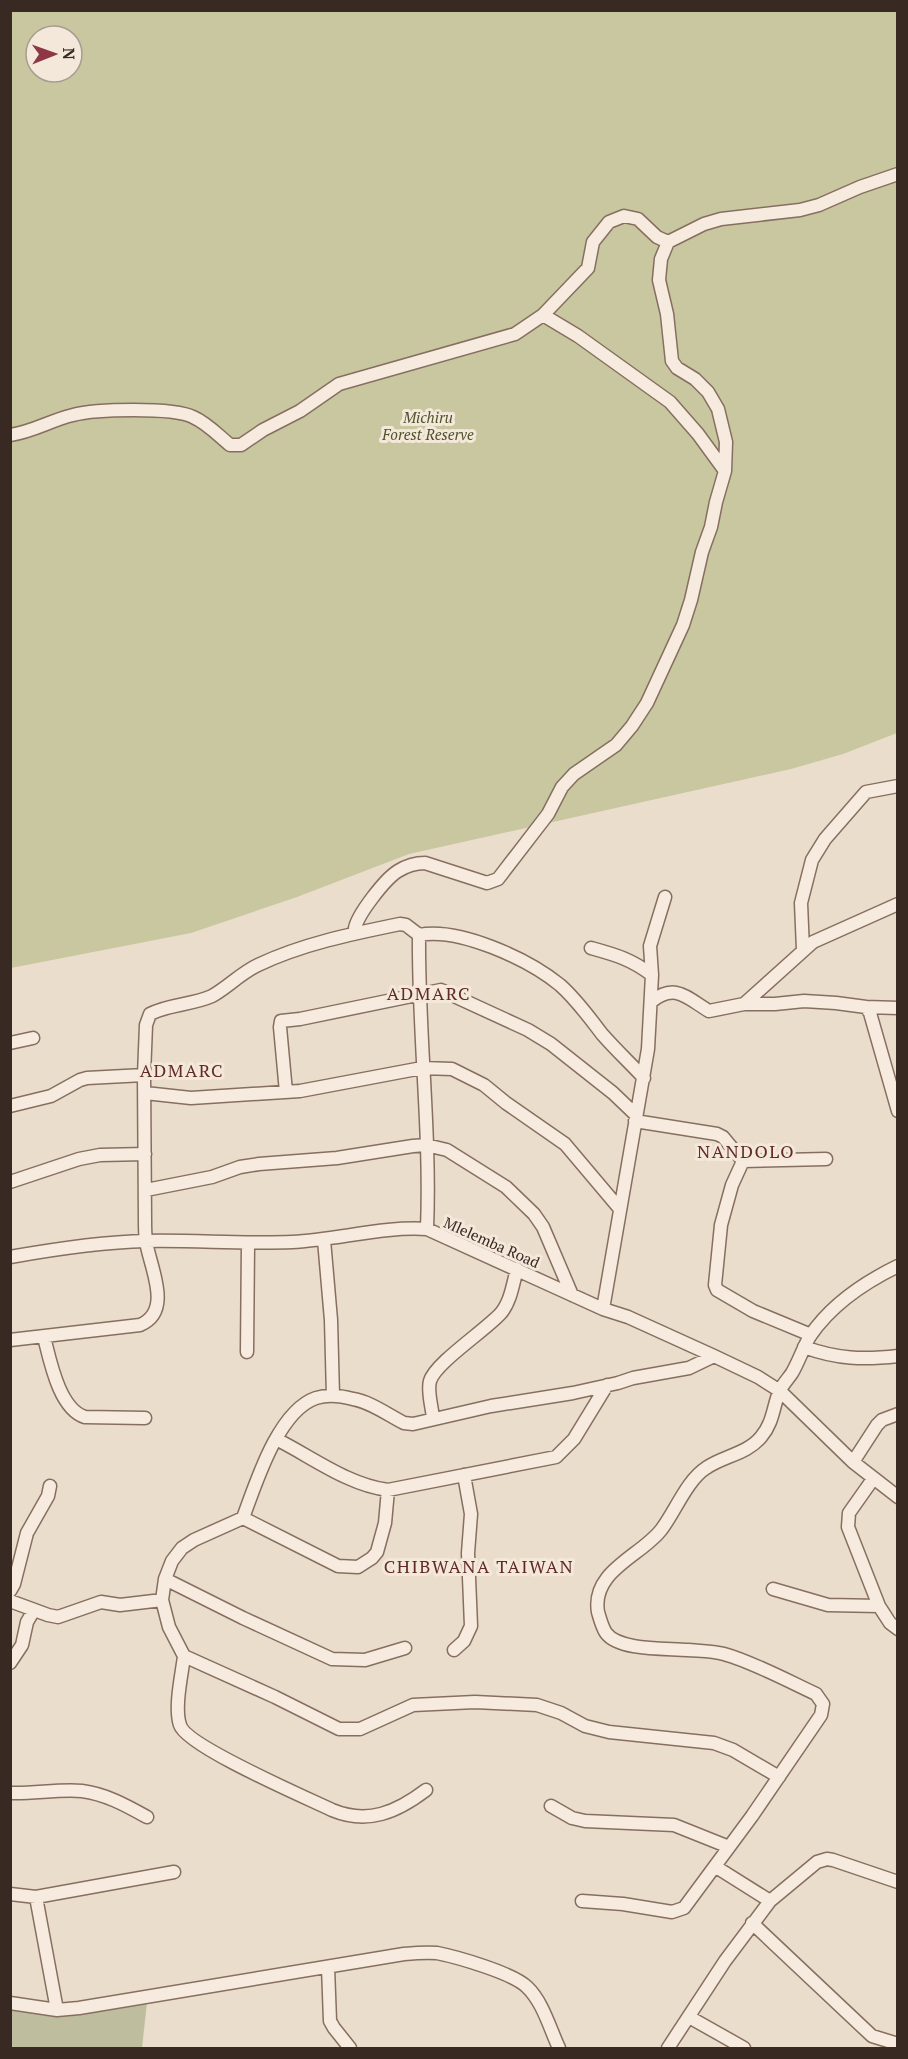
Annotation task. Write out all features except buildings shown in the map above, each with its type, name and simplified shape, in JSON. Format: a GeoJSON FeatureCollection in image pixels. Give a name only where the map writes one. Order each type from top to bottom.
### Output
{"type":"FeatureCollection","features":[{"type":"Feature","properties":{"kind":"street"},"geometry":{"type":"LineString","coordinates":[[357,932],[356,924],[378,890],[397,871],[417,863],[425,863],[487,883],[498,879],[548,814],[562,787],[574,774],[616,745],[632,726],[646,703],[683,625],[725,471],[726,442],[718,409],[708,392],[695,379],[677,368],[672,361],[667,314],[659,280],[661,259],[668,242],[704,224],[721,219],[800,210],[819,205],[897,174]]}},
{"type":"Feature","properties":{"kind":"street"},"geometry":{"type":"LineString","coordinates":[[10,435],[40,428],[56,420],[92,412],[164,412],[187,414],[196,418],[230,445],[236,446],[300,411],[339,384],[515,334],[543,315],[588,268],[593,242],[609,222],[624,216],[638,219],[657,237],[668,242]]}},
{"type":"Feature","properties":{"kind":"street"},"geometry":{"type":"LineString","coordinates":[[543,315],[578,336],[670,402],[699,434],[725,471]]}},
{"type":"Feature","properties":{"kind":"street"},"geometry":{"type":"LineString","coordinates":[[803,950],[801,903],[813,860],[825,839],[866,792],[897,786]]}},
{"type":"Feature","properties":{"kind":"street"},"geometry":{"type":"LineString","coordinates":[[603,1309],[619,1208],[644,1078],[651,1002],[650,946],[665,897]]}},
{"type":"Feature","properties":{"kind":"street"},"geometry":{"type":"LineString","coordinates":[[744,1004],[803,950],[820,938],[897,904]]}},
{"type":"Feature","properties":{"kind":"street"},"geometry":{"type":"LineString","coordinates":[[10,1340],[140,1325],[146,1322],[155,1309],[158,1297],[156,1275],[146,1241],[144,1075],[146,1025],[150,1014],[210,996],[246,971],[275,957],[357,932],[406,925],[419,935],[439,933],[475,941],[543,973],[571,995],[607,1039],[644,1078]]}},
{"type":"Feature","properties":{"kind":"street"},"geometry":{"type":"LineString","coordinates":[[419,935],[418,995],[426,1145],[427,1229]]}},
{"type":"Feature","properties":{"kind":"street"},"geometry":{"type":"LineString","coordinates":[[591,948],[624,957],[652,975]]}},
{"type":"Feature","properties":{"kind":"street"},"geometry":{"type":"LineString","coordinates":[[286,1092],[281,1021],[441,990],[528,1030],[570,1059],[635,1118],[717,1134],[723,1137],[743,1161]]}},
{"type":"Feature","properties":{"kind":"street"},"geometry":{"type":"LineString","coordinates":[[651,1002],[658,996],[672,992],[679,993],[709,1011],[744,1004],[804,1001],[836,1002],[866,1008],[897,1008]]}},
{"type":"Feature","properties":{"kind":"street"},"geometry":{"type":"LineString","coordinates":[[866,1008],[870,1013],[897,1111]]}},
{"type":"Feature","properties":{"kind":"street"},"geometry":{"type":"LineString","coordinates":[[10,1042],[33,1038]]}},
{"type":"Feature","properties":{"kind":"street"},"geometry":{"type":"LineString","coordinates":[[145,1094],[191,1098],[286,1092],[327,1087],[422,1068],[452,1069],[484,1085],[572,1150],[619,1208]]}},
{"type":"Feature","properties":{"kind":"street"},"geometry":{"type":"LineString","coordinates":[[10,1106],[51,1096],[87,1078],[144,1075]]}},
{"type":"Feature","properties":{"kind":"street"},"geometry":{"type":"LineString","coordinates":[[146,1190],[212,1177],[240,1167],[337,1158],[399,1147],[426,1145],[455,1153],[506,1187],[525,1205],[543,1227],[572,1295]]}},
{"type":"Feature","properties":{"kind":"street"},"geometry":{"type":"LineString","coordinates":[[10,1182],[79,1159],[100,1155],[145,1154]]}},
{"type":"Feature","properties":{"kind":"street"},"geometry":{"type":"LineString","coordinates":[[743,1161],[826,1159]]}},
{"type":"Feature","properties":{"kind":"street"},"geometry":{"type":"LineString","coordinates":[[743,1161],[732,1185],[721,1225],[715,1285],[717,1290],[753,1311],[811,1335]]}},
{"type":"Feature","properties":{"kind":"street","name":"Mlelemba Road"},"geometry":{"type":"LineString","coordinates":[[10,1257],[57,1249],[146,1241],[248,1244],[324,1240],[409,1228],[427,1229],[758,1377],[780,1391],[853,1462],[897,1497]]}},
{"type":"Feature","properties":{"kind":"street"},"geometry":{"type":"LineString","coordinates":[[324,1240],[331,1320],[333,1396]]}},
{"type":"Feature","properties":{"kind":"street"},"geometry":{"type":"LineString","coordinates":[[247,1352],[248,1244]]}},
{"type":"Feature","properties":{"kind":"street"},"geometry":{"type":"LineString","coordinates":[[582,1901],[676,1912],[687,1906],[821,1715],[823,1704],[819,1696],[722,1654],[620,1643],[611,1639],[605,1631],[597,1606],[599,1593],[604,1581],[613,1571],[657,1535],[700,1473],[724,1458],[749,1448],[762,1437],[770,1423],[780,1391],[811,1335],[845,1299],[872,1278],[897,1266]]}},
{"type":"Feature","properties":{"kind":"street"},"geometry":{"type":"LineString","coordinates":[[433,1418],[429,1382],[449,1358],[501,1313],[509,1300],[517,1269]]}},
{"type":"Feature","properties":{"kind":"street"},"geometry":{"type":"LineString","coordinates":[[44,1337],[64,1398],[78,1415],[145,1418]]}},
{"type":"Feature","properties":{"kind":"street"},"geometry":{"type":"LineString","coordinates":[[804,1347],[835,1357],[850,1359],[897,1356]]}},
{"type":"Feature","properties":{"kind":"street"},"geometry":{"type":"LineString","coordinates":[[426,1790],[394,1811],[351,1816],[332,1810],[209,1749],[184,1733],[179,1722],[184,1656],[169,1627],[162,1600],[165,1579],[172,1561],[182,1548],[194,1540],[243,1518],[256,1480],[276,1439],[303,1404],[317,1397],[333,1396],[358,1400],[404,1423],[412,1424],[689,1368],[714,1356]]}},
{"type":"Feature","properties":{"kind":"street"},"geometry":{"type":"LineString","coordinates":[[276,1439],[356,1482],[375,1489],[388,1490],[551,1459],[560,1455],[574,1438],[608,1385]]}},
{"type":"Feature","properties":{"kind":"street"},"geometry":{"type":"LineString","coordinates":[[853,1462],[877,1425],[882,1420],[897,1414]]}},
{"type":"Feature","properties":{"kind":"street"},"geometry":{"type":"LineString","coordinates":[[454,1650],[467,1637],[471,1626],[468,1553],[471,1514],[464,1475]]}},
{"type":"Feature","properties":{"kind":"street"},"geometry":{"type":"LineString","coordinates":[[873,1479],[852,1508],[847,1522],[879,1606],[890,1623],[897,1629]]}},
{"type":"Feature","properties":{"kind":"street"},"geometry":{"type":"LineString","coordinates":[[10,1591],[15,1584],[27,1533],[48,1496],[50,1486]]}},
{"type":"Feature","properties":{"kind":"street"},"geometry":{"type":"LineString","coordinates":[[243,1518],[338,1566],[358,1567],[366,1563],[377,1552],[385,1523],[388,1490]]}},
{"type":"Feature","properties":{"kind":"street"},"geometry":{"type":"LineString","coordinates":[[165,1579],[332,1659],[343,1661],[365,1659],[405,1648]]}},
{"type":"Feature","properties":{"kind":"street"},"geometry":{"type":"LineString","coordinates":[[773,1589],[828,1605],[879,1606]]}},
{"type":"Feature","properties":{"kind":"street"},"geometry":{"type":"LineString","coordinates":[[10,1601],[48,1616],[58,1617],[101,1602],[120,1605],[162,1600]]}},
{"type":"Feature","properties":{"kind":"street"},"geometry":{"type":"LineString","coordinates":[[10,1663],[22,1645],[27,1622],[34,1610]]}},
{"type":"Feature","properties":{"kind":"street"},"geometry":{"type":"LineString","coordinates":[[184,1656],[339,1729],[360,1729],[413,1705],[475,1702],[537,1706],[561,1713],[585,1726],[609,1732],[714,1743],[733,1750],[779,1777]]}},
{"type":"Feature","properties":{"kind":"street"},"geometry":{"type":"LineString","coordinates":[[10,1793],[90,1792],[115,1800],[147,1817]]}},
{"type":"Feature","properties":{"kind":"street"},"geometry":{"type":"LineString","coordinates":[[551,1806],[572,1818],[585,1821],[674,1826],[729,1847]]}},
{"type":"Feature","properties":{"kind":"street"},"geometry":{"type":"LineString","coordinates":[[668,2049],[752,1923],[770,1901],[812,1865],[827,1859],[897,1882]]}},
{"type":"Feature","properties":{"kind":"street"},"geometry":{"type":"LineString","coordinates":[[716,1867],[770,1901]]}},
{"type":"Feature","properties":{"kind":"street"},"geometry":{"type":"LineString","coordinates":[[10,1894],[36,1897],[174,1872]]}},
{"type":"Feature","properties":{"kind":"street"},"geometry":{"type":"LineString","coordinates":[[36,1897],[57,2010]]}},
{"type":"Feature","properties":{"kind":"street"},"geometry":{"type":"LineString","coordinates":[[752,1923],[872,2036],[897,2044]]}},
{"type":"Feature","properties":{"kind":"street"},"geometry":{"type":"LineString","coordinates":[[10,2003],[57,2010],[420,1952],[435,1953],[462,1959],[513,1977],[528,1987],[541,2009],[558,2049]]}},
{"type":"Feature","properties":{"kind":"street"},"geometry":{"type":"LineString","coordinates":[[328,1967],[330,2021],[350,2049]]}},
{"type":"Feature","properties":{"kind":"street"},"geometry":{"type":"LineString","coordinates":[[689,2017],[744,2049]]}},
{"type":"Feature","properties":{"kind":"green space","name":"Michiru Forest Reserve"},"geometry":{"type":"Polygon","coordinates":[[[11,11],[897,11],[897,733],[843,754],[791,769],[409,854],[297,897],[191,933],[11,968],[11,11]]]}},
{"type":"Feature","properties":{"kind":"green space"},"geometry":{"type":"Polygon","coordinates":[[[147,2002],[142,2048],[11,2048],[10,2008],[147,2002]]]}},
{"type":"Feature","properties":{"kind":"district","name":"ADMARC"},"geometry":{"type":"Point","coordinates":[429,993]}},
{"type":"Feature","properties":{"kind":"district","name":"ADMARC"},"geometry":{"type":"Point","coordinates":[182,1070]}},
{"type":"Feature","properties":{"kind":"district","name":"NANDOLO"},"geometry":{"type":"Point","coordinates":[746,1151]}},
{"type":"Feature","properties":{"kind":"district","name":"CHIBWANA TAIWAN"},"geometry":{"type":"Point","coordinates":[479,1566]}}]}
